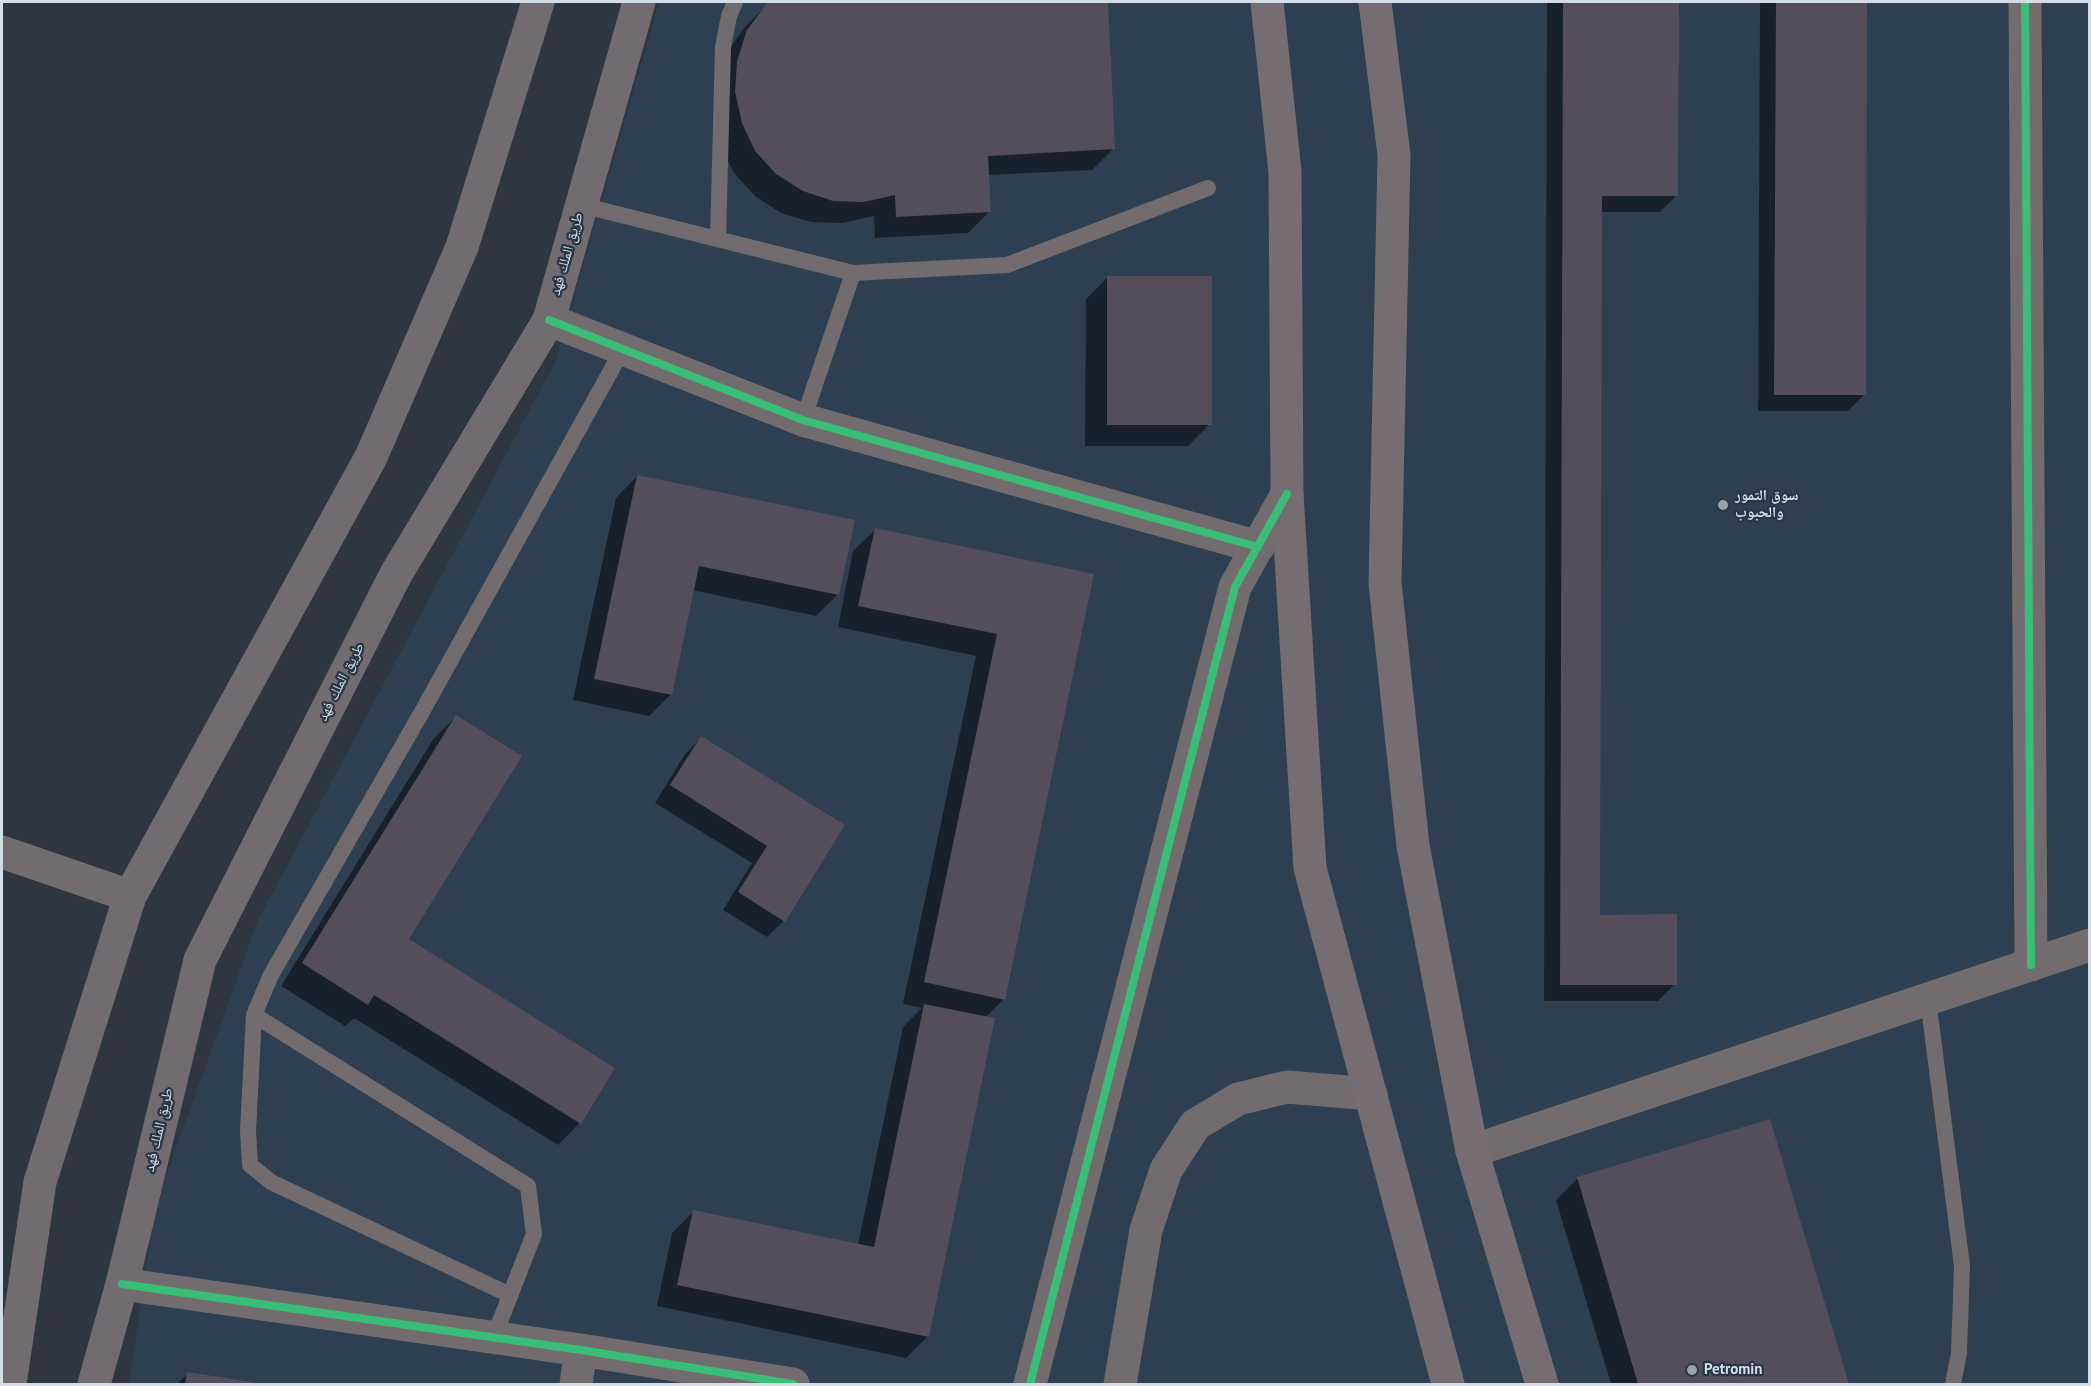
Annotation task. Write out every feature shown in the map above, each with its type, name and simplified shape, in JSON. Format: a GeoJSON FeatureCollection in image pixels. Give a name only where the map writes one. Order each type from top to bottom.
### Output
{"type":"FeatureCollection","features":[{"type":"Feature","properties":{"kind":"main road"},"geometry":{"type":"LineString","coordinates":[[10,1384],[40,1182],[130,896],[371,457],[462,247],[538,2]]}},
{"type":"Feature","properties":{"kind":"main road","name":"طريق الملك فهد"},"geometry":{"type":"LineString","coordinates":[[94,1384],[122,1284],[200,960],[396,574],[549,320],[639,2]]}},
{"type":"Feature","properties":{"kind":"main road"},"geometry":{"type":"LineString","coordinates":[[1267,2],[1285,172],[1287,494],[1310,868],[1448,1384]]}},
{"type":"Feature","properties":{"kind":"main road"},"geometry":{"type":"LineString","coordinates":[[1375,2],[1394,155],[1385,583],[1413,846],[1472,1151],[1542,1384]]}},
{"type":"Feature","properties":{"kind":"street"},"geometry":{"type":"LineString","coordinates":[[2025,2],[2031,964]]}},
{"type":"Feature","properties":{"kind":"street"},"geometry":{"type":"LineString","coordinates":[[549,320],[803,420],[1258,547]]}},
{"type":"Feature","properties":{"kind":"street"},"geometry":{"type":"LineString","coordinates":[[1030,1384],[1235,587],[1287,494]]}},
{"type":"Feature","properties":{"kind":"street"},"geometry":{"type":"LineString","coordinates":[[2,852],[130,896]]}},
{"type":"Feature","properties":{"kind":"street"},"geometry":{"type":"LineString","coordinates":[[1472,1151],[2090,945]]}},
{"type":"Feature","properties":{"kind":"street"},"geometry":{"type":"LineString","coordinates":[[1120,1384],[1146,1230],[1166,1170],[1195,1125],[1238,1099],[1287,1087],[1371,1094]]}},
{"type":"Feature","properties":{"kind":"street"},"geometry":{"type":"LineString","coordinates":[[122,1284],[494,1337],[794,1384]]}},
{"type":"Feature","properties":{"kind":"street"},"geometry":{"type":"LineString","coordinates":[[576,1384],[581,1350]]}},
{"type":"Feature","properties":{"kind":"lane"},"geometry":{"type":"LineString","coordinates":[[718,239],[723,47],[735,2]]}},
{"type":"Feature","properties":{"kind":"lane"},"geometry":{"type":"LineString","coordinates":[[581,205],[852,273],[1007,266],[1208,188]]}},
{"type":"Feature","properties":{"kind":"lane"},"geometry":{"type":"LineString","coordinates":[[803,420],[852,273]]}},
{"type":"Feature","properties":{"kind":"lane"},"geometry":{"type":"LineString","coordinates":[[510,1294],[271,1182],[250,1165],[248,1131],[254,1015],[271,975],[423,710],[623,349]]}},
{"type":"Feature","properties":{"kind":"lane"},"geometry":{"type":"LineString","coordinates":[[1928,999],[1962,1266],[1959,1353],[1953,1384]]}},
{"type":"Feature","properties":{"kind":"lane"},"geometry":{"type":"LineString","coordinates":[[254,1015],[528,1186],[534,1234],[494,1337]]}},
{"type":"Feature","properties":{"kind":"shaded area"},"geometry":{"type":"Polygon","coordinates":[[[659,2],[2089,2],[2089,1384],[129,1384],[155,1207],[258,920],[555,362],[659,2]]]}},
{"type":"Feature","properties":{"kind":"building"},"geometry":{"type":"Polygon","coordinates":[[[768,2],[1108,2],[1115,149],[988,156],[991,212],[896,217],[895,195],[864,202],[833,201],[803,191],[776,174],[755,151],[742,123],[735,92],[737,61],[747,30],[768,2]]]}},
{"type":"Feature","properties":{"kind":"building"},"geometry":{"type":"Polygon","coordinates":[[[1563,2],[1679,2],[1678,196],[1602,196],[1600,915],[1677,914],[1677,985],[1560,985],[1563,2]]]}},
{"type":"Feature","properties":{"kind":"building"},"geometry":{"type":"Polygon","coordinates":[[[1776,2],[1867,2],[1866,395],[1774,395],[1776,2]]]}},
{"type":"Feature","properties":{"kind":"building"},"geometry":{"type":"Polygon","coordinates":[[[1107,276],[1212,276],[1212,425],[1107,425],[1107,276]]]}},
{"type":"Feature","properties":{"kind":"building"},"geometry":{"type":"Polygon","coordinates":[[[637,475],[855,520],[839,595],[699,566],[672,695],[594,679],[637,475]]]}},
{"type":"Feature","properties":{"kind":"building"},"geometry":{"type":"Polygon","coordinates":[[[875,528],[1094,574],[1005,1000],[924,982],[997,634],[858,606],[875,528]]]}},
{"type":"Feature","properties":{"kind":"building"},"geometry":{"type":"Polygon","coordinates":[[[456,715],[522,756],[409,939],[615,1068],[581,1124],[374,995],[368,1005],[302,963],[456,715]]]}},
{"type":"Feature","properties":{"kind":"building"},"geometry":{"type":"Polygon","coordinates":[[[701,736],[845,825],[785,922],[738,892],[767,846],[670,785],[701,736]]]}},
{"type":"Feature","properties":{"kind":"building"},"geometry":{"type":"Polygon","coordinates":[[[924,1004],[995,1018],[929,1337],[677,1285],[693,1210],[874,1247],[924,1004]]]}},
{"type":"Feature","properties":{"kind":"building"},"geometry":{"type":"Polygon","coordinates":[[[1770,1119],[1849,1384],[1638,1384],[1577,1177],[1770,1119]]]}},
{"type":"Feature","properties":{"kind":"building"},"geometry":{"type":"Polygon","coordinates":[[[187,1372],[258,1383],[258,1384],[185,1384],[187,1372]]]}},
{"type":"Feature","properties":{"kind":"cycle path"},"geometry":{"type":"LineString","coordinates":[[2025,2],[2031,965]]}},
{"type":"Feature","properties":{"kind":"cycle path"},"geometry":{"type":"LineString","coordinates":[[549,320],[803,420],[1258,547]]}},
{"type":"Feature","properties":{"kind":"cycle path"},"geometry":{"type":"LineString","coordinates":[[1030,1384],[1235,587],[1287,494]]}},
{"type":"Feature","properties":{"kind":"cycle path"},"geometry":{"type":"LineString","coordinates":[[122,1284],[581,1350],[793,1384]]}},
{"type":"Feature","properties":{"kind":"place","name":"سوق التمور والحبوب"},"geometry":{"type":"Point","coordinates":[1723,505]}},
{"type":"Feature","properties":{"kind":"place","name":"Petromin"},"geometry":{"type":"Point","coordinates":[1692,1370]}}]}
